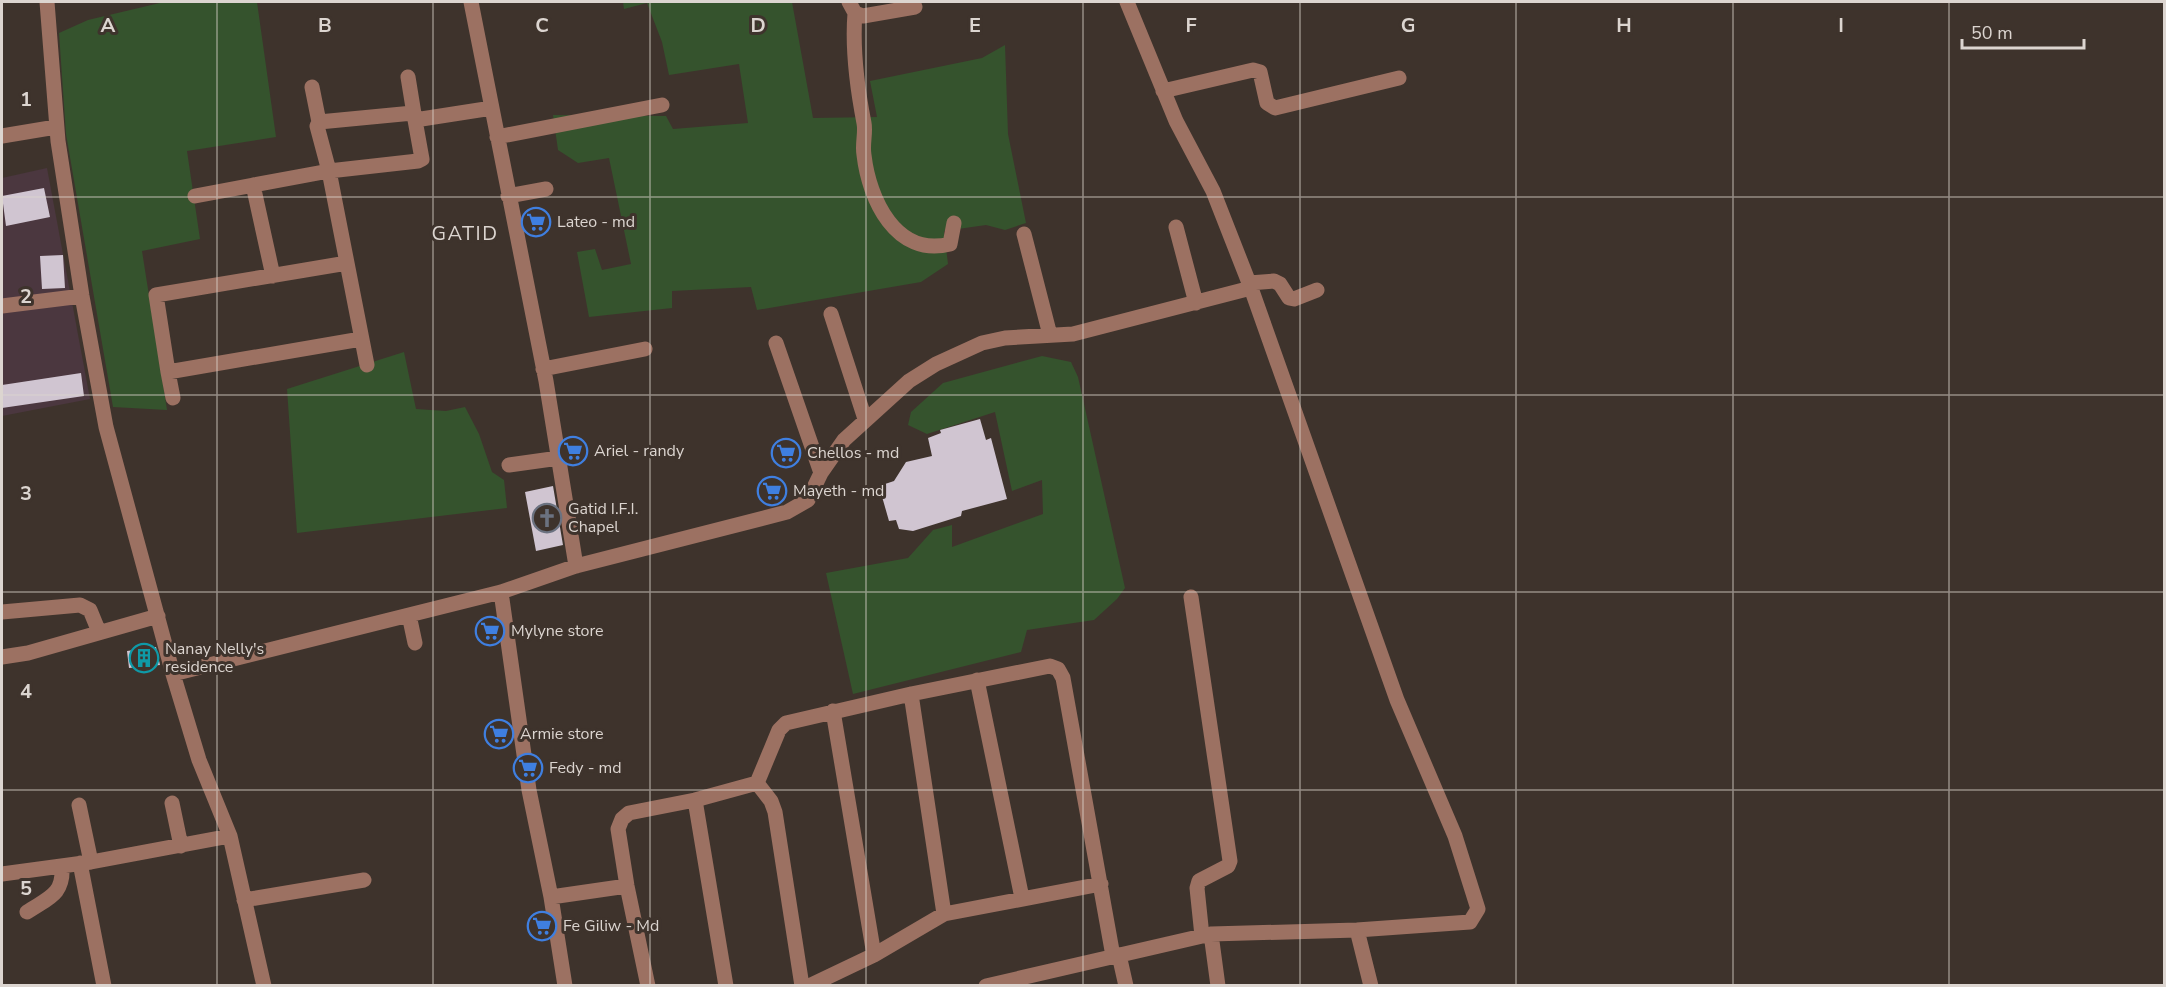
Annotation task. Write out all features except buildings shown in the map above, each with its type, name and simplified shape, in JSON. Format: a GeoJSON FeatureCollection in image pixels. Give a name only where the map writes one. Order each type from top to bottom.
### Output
{"type":"FeatureCollection","features":[{"type":"Feature","properties":{"kind":"street"},"geometry":{"type":"LineString","coordinates":[[47,2],[56,127],[82,296],[106,427],[173,674],[199,760],[230,836],[264,986]]}},
{"type":"Feature","properties":{"kind":"street"},"geometry":{"type":"LineString","coordinates":[[471,2],[543,369],[576,566]]}},
{"type":"Feature","properties":{"kind":"street"},"geometry":{"type":"LineString","coordinates":[[986,986],[1207,935],[1357,930],[1470,922],[1478,909],[1455,836],[1397,700],[1250,286],[1213,191],[1163,91],[1127,2]]}},
{"type":"Feature","properties":{"kind":"street"},"geometry":{"type":"LineString","coordinates":[[852,7],[863,16],[915,7]]}},
{"type":"Feature","properties":{"kind":"street"},"geometry":{"type":"LineString","coordinates":[[852,7],[853,38],[864,124],[863,154],[882,215],[889,224],[914,241],[935,248],[950,244],[954,223]]}},
{"type":"Feature","properties":{"kind":"street"},"geometry":{"type":"LineString","coordinates":[[1163,91],[1253,70],[1260,72],[1267,103],[1275,108],[1399,78]]}},
{"type":"Feature","properties":{"kind":"street"},"geometry":{"type":"LineString","coordinates":[[195,196],[329,171],[422,159],[408,77]]}},
{"type":"Feature","properties":{"kind":"street"},"geometry":{"type":"LineString","coordinates":[[312,87],[319,122],[317,126],[329,171],[367,365]]}},
{"type":"Feature","properties":{"kind":"street"},"geometry":{"type":"LineString","coordinates":[[497,137],[662,105]]}},
{"type":"Feature","properties":{"kind":"street"},"geometry":{"type":"LineString","coordinates":[[319,122],[492,108]]}},
{"type":"Feature","properties":{"kind":"street"},"geometry":{"type":"LineString","coordinates":[[2,136],[56,127]]}},
{"type":"Feature","properties":{"kind":"street"},"geometry":{"type":"LineString","coordinates":[[253,185],[273,276]]}},
{"type":"Feature","properties":{"kind":"street"},"geometry":{"type":"LineString","coordinates":[[508,196],[546,189]]}},
{"type":"Feature","properties":{"kind":"street"},"geometry":{"type":"LineString","coordinates":[[1176,227],[1196,303]]}},
{"type":"Feature","properties":{"kind":"street"},"geometry":{"type":"LineString","coordinates":[[1024,234],[1050,336]]}},
{"type":"Feature","properties":{"kind":"street"},"geometry":{"type":"LineString","coordinates":[[173,399],[156,295],[347,263]]}},
{"type":"Feature","properties":{"kind":"street"},"geometry":{"type":"LineString","coordinates":[[173,674],[501,592],[576,566],[787,512],[808,500],[821,473],[843,440],[865,419],[909,381],[936,364],[982,343],[1005,338],[1090,331],[1274,281],[1280,284],[1289,298],[1294,299],[1317,290]]}},
{"type":"Feature","properties":{"kind":"street"},"geometry":{"type":"LineString","coordinates":[[2,306],[82,296]]}},
{"type":"Feature","properties":{"kind":"street"},"geometry":{"type":"LineString","coordinates":[[831,314],[865,419]]}},
{"type":"Feature","properties":{"kind":"street"},"geometry":{"type":"LineString","coordinates":[[168,372],[361,339]]}},
{"type":"Feature","properties":{"kind":"street"},"geometry":{"type":"LineString","coordinates":[[776,342],[821,473]]}},
{"type":"Feature","properties":{"kind":"street"},"geometry":{"type":"LineString","coordinates":[[543,369],[645,350]]}},
{"type":"Feature","properties":{"kind":"street"},"geometry":{"type":"LineString","coordinates":[[509,465],[559,458]]}},
{"type":"Feature","properties":{"kind":"street"},"geometry":{"type":"LineString","coordinates":[[501,592],[528,790],[551,897],[565,986]]}},
{"type":"Feature","properties":{"kind":"street"},"geometry":{"type":"LineString","coordinates":[[1191,597],[1230,861],[1228,866],[1199,880],[1197,888],[1218,986]]}},
{"type":"Feature","properties":{"kind":"street"},"geometry":{"type":"LineString","coordinates":[[2,612],[80,605],[90,610],[99,632]]}},
{"type":"Feature","properties":{"kind":"street"},"geometry":{"type":"LineString","coordinates":[[409,615],[415,643]]}},
{"type":"Feature","properties":{"kind":"street"},"geometry":{"type":"LineString","coordinates":[[2,657],[28,653],[158,616]]}},
{"type":"Feature","properties":{"kind":"street"},"geometry":{"type":"LineString","coordinates":[[757,783],[779,730],[786,723],[977,680],[1050,666],[1058,669],[1063,678],[1116,955],[1126,986]]}},
{"type":"Feature","properties":{"kind":"street"},"geometry":{"type":"LineString","coordinates":[[977,680],[1022,898]]}},
{"type":"Feature","properties":{"kind":"street"},"geometry":{"type":"LineString","coordinates":[[911,694],[944,914]]}},
{"type":"Feature","properties":{"kind":"street"},"geometry":{"type":"LineString","coordinates":[[833,711],[874,955]]}},
{"type":"Feature","properties":{"kind":"street"},"geometry":{"type":"LineString","coordinates":[[648,986],[627,886],[618,828],[622,819],[629,813],[694,801],[757,783]]}},
{"type":"Feature","properties":{"kind":"street"},"geometry":{"type":"LineString","coordinates":[[757,783],[771,801],[776,812],[802,986]]}},
{"type":"Feature","properties":{"kind":"street"},"geometry":{"type":"LineString","coordinates":[[694,801],[726,986]]}},
{"type":"Feature","properties":{"kind":"street"},"geometry":{"type":"LineString","coordinates":[[172,803],[181,846]]}},
{"type":"Feature","properties":{"kind":"street"},"geometry":{"type":"LineString","coordinates":[[79,805],[104,986]]}},
{"type":"Feature","properties":{"kind":"street"},"geometry":{"type":"LineString","coordinates":[[2,874],[86,863],[230,836]]}},
{"type":"Feature","properties":{"kind":"street"},"geometry":{"type":"LineString","coordinates":[[27,912],[56,893],[61,886],[62,866]]}},
{"type":"Feature","properties":{"kind":"street"},"geometry":{"type":"LineString","coordinates":[[244,900],[364,880]]}},
{"type":"Feature","properties":{"kind":"street"},"geometry":{"type":"LineString","coordinates":[[809,986],[874,955],[944,914],[1101,884]]}},
{"type":"Feature","properties":{"kind":"street"},"geometry":{"type":"LineString","coordinates":[[551,897],[627,886]]}},
{"type":"Feature","properties":{"kind":"street"},"geometry":{"type":"LineString","coordinates":[[1357,930],[1371,986]]}},
{"type":"Feature","properties":{"kind":"shaded area"},"geometry":{"type":"Polygon","coordinates":[[[47,168],[90,399],[2,416],[2,178],[47,168]]]}},
{"type":"Feature","properties":{"kind":"green space"},"geometry":{"type":"Polygon","coordinates":[[[164,2],[257,2],[276,137],[187,151],[200,239],[142,251],[167,410],[113,407],[66,134],[59,33],[88,20],[164,2]]]}},
{"type":"Feature","properties":{"kind":"green space"},"geometry":{"type":"Polygon","coordinates":[[[623,2],[792,2],[813,118],[877,117],[870,81],[982,58],[1005,45],[1008,134],[1026,223],[1005,230],[986,225],[944,231],[948,264],[921,282],[757,310],[751,287],[672,291],[672,308],[589,317],[577,252],[595,249],[602,270],[631,264],[609,158],[578,163],[558,150],[553,115],[666,116],[673,129],[748,123],[739,64],[669,75],[662,42],[647,3],[624,9],[623,2]]]}},
{"type":"Feature","properties":{"kind":"green space"},"geometry":{"type":"Polygon","coordinates":[[[404,352],[416,409],[446,411],[465,407],[479,434],[492,472],[504,480],[507,508],[297,533],[287,389],[404,352]]]}},
{"type":"Feature","properties":{"kind":"green space"},"geometry":{"type":"Polygon","coordinates":[[[1042,356],[1071,362],[1078,377],[1125,588],[1117,599],[1094,620],[1027,630],[1021,652],[853,694],[826,573],[908,558],[933,530],[952,525],[952,547],[1043,514],[1042,480],[1012,491],[995,412],[927,434],[908,425],[911,412],[943,383],[1042,356]]]}},
{"type":"Feature","properties":{"kind":"place","name":"Lateo - md"},"geometry":{"type":"Point","coordinates":[536,222]}},
{"type":"Feature","properties":{"kind":"place","name":"Ariel - randy"},"geometry":{"type":"Point","coordinates":[573,451]}},
{"type":"Feature","properties":{"kind":"place","name":"Chellos - md"},"geometry":{"type":"Point","coordinates":[786,453]}},
{"type":"Feature","properties":{"kind":"place","name":"Mayeth - md"},"geometry":{"type":"Point","coordinates":[772,491]}},
{"type":"Feature","properties":{"kind":"place","name":"Gatid I.F.I. Chapel"},"geometry":{"type":"Point","coordinates":[547,518]}},
{"type":"Feature","properties":{"kind":"place","name":"Mylyne store"},"geometry":{"type":"Point","coordinates":[490,631]}},
{"type":"Feature","properties":{"kind":"place","name":"Nanay Nelly's residence"},"geometry":{"type":"Point","coordinates":[144,658]}},
{"type":"Feature","properties":{"kind":"place","name":"Armie store"},"geometry":{"type":"Point","coordinates":[499,734]}},
{"type":"Feature","properties":{"kind":"place","name":"Fedy - md"},"geometry":{"type":"Point","coordinates":[528,768]}},
{"type":"Feature","properties":{"kind":"place","name":"Fe Giliw - Md"},"geometry":{"type":"Point","coordinates":[542,926]}},
{"type":"Feature","properties":{"kind":"district","name":"GATID"},"geometry":{"type":"Point","coordinates":[465,233]}}]}
